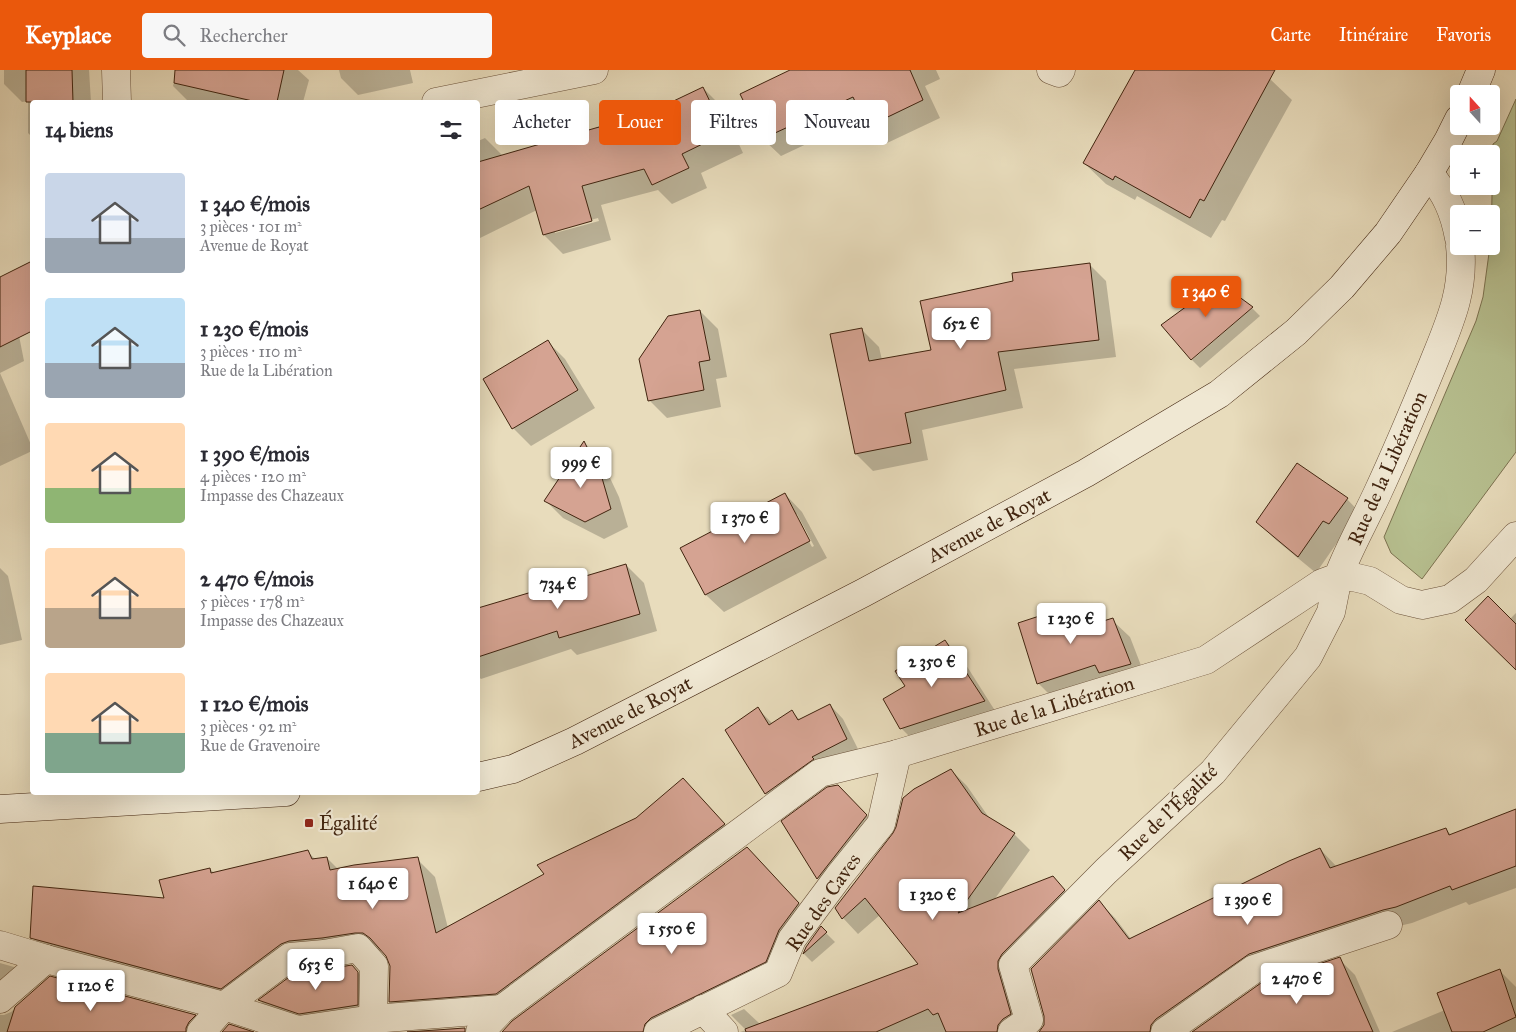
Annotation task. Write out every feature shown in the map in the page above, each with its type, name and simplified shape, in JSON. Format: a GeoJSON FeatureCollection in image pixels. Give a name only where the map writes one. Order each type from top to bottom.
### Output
{"type":"FeatureCollection","features":[{"type":"Feature","properties":{"kind":"street"},"geometry":{"type":"LineString","coordinates":[[116,70],[117,100]]}},
{"type":"Feature","properties":{"kind":"street"},"geometry":{"type":"LineString","coordinates":[[446,100],[594,70]]}},
{"type":"Feature","properties":{"kind":"street"},"geometry":{"type":"LineString","coordinates":[[1051,70],[1059,72],[1061,70]]}},
{"type":"Feature","properties":{"kind":"street"},"geometry":{"type":"LineString","coordinates":[[1475,85],[1481,70]]}},
{"type":"Feature","properties":{"kind":"street","name":"Avenue de Royat"},"geometry":{"type":"LineString","coordinates":[[480,777],[513,769],[575,741],[863,593],[1086,472],[1219,394],[1296,332],[1342,287],[1388,233],[1429,173],[1451,135]]}},
{"type":"Feature","properties":{"kind":"street"},"geometry":{"type":"LineString","coordinates":[[1429,173],[1443,190],[1450,206]]}},
{"type":"Feature","properties":{"kind":"street","name":"Rue de la Libération"},"geometry":{"type":"LineString","coordinates":[[480,1032],[502,1009],[820,773],[897,754],[1206,660],[1306,594],[1338,577],[1412,415],[1456,307],[1460,284],[1460,255]]}},
{"type":"Feature","properties":{"kind":"street"},"geometry":{"type":"LineString","coordinates":[[1338,577],[1353,577],[1370,581],[1401,600],[1422,605],[1450,599],[1476,580],[1516,536]]}},
{"type":"Feature","properties":{"kind":"street","name":"Rue de l'Égalité"},"geometry":{"type":"LineString","coordinates":[[1012,1032],[1029,1020],[1014,965],[1106,871],[1213,772],[1308,657],[1331,612],[1338,577]]}},
{"type":"Feature","properties":{"kind":"street","name":"Rue des Caves"},"geometry":{"type":"LineString","coordinates":[[658,1032],[778,973],[792,939],[838,876],[881,824],[897,754]]}},
{"type":"Feature","properties":{"kind":"street"},"geometry":{"type":"LineString","coordinates":[[0,809],[236,795]]}},
{"type":"Feature","properties":{"kind":"street"},"geometry":{"type":"LineString","coordinates":[[1165,1032],[1254,969],[1388,925]]}},
{"type":"Feature","properties":{"kind":"street"},"geometry":{"type":"LineString","coordinates":[[0,945],[224,1006],[298,1030],[373,1019],[502,1009]]}},
{"type":"Feature","properties":{"kind":"street"},"geometry":{"type":"LineString","coordinates":[[201,1032],[224,1006],[290,956],[324,954],[358,948],[374,966],[373,1019]]}},
{"type":"Feature","properties":{"kind":"street"},"geometry":{"type":"LineString","coordinates":[[0,999],[46,959]]}},
{"type":"Feature","properties":{"kind":"street"},"geometry":{"type":"LineString","coordinates":[[703,1009],[724,1032]]}},
{"type":"Feature","properties":{"kind":"green space"},"geometry":{"type":"Polygon","coordinates":[[[1516,99],[1516,452],[1422,579],[1391,553],[1384,537],[1476,321],[1483,297],[1489,255],[1500,255],[1500,205],[1492,205],[1492,195],[1500,195],[1500,145],[1493,145],[1500,134],[1516,99]]]}},
{"type":"Feature","properties":{"kind":"building"},"geometry":{"type":"Polygon","coordinates":[[[26,70],[72,70],[73,100],[30,100],[30,102],[26,102],[26,70]]]}},
{"type":"Feature","properties":{"kind":"building"},"geometry":{"type":"Polygon","coordinates":[[[175,70],[284,70],[277,100],[248,100],[174,83],[175,70]]]}},
{"type":"Feature","properties":{"kind":"building"},"geometry":{"type":"Polygon","coordinates":[[[790,70],[910,70],[923,100],[888,117],[888,100],[854,100],[853,97],[846,100],[786,100],[786,128],[776,133],[776,100],[743,100],[740,94],[790,70]]]}},
{"type":"Feature","properties":{"kind":"building"},"geometry":{"type":"Polygon","coordinates":[[[1135,70],[1275,70],[1204,201],[1200,199],[1190,218],[1115,176],[1113,180],[1083,163],[1135,70]]]}},
{"type":"Feature","properties":{"kind":"building"},"geometry":{"type":"Polygon","coordinates":[[[703,87],[709,100],[691,100],[691,145],[700,145],[682,154],[689,168],[652,185],[644,169],[582,186],[592,221],[543,235],[529,186],[480,209],[480,161],[537,145],[589,145],[589,130],[599,127],[599,145],[681,145],[681,100],[676,100],[703,87]]]}},
{"type":"Feature","properties":{"kind":"building"},"geometry":{"type":"Polygon","coordinates":[[[30,262],[30,332],[0,347],[0,277],[30,262]]]}},
{"type":"Feature","properties":{"kind":"building"},"geometry":{"type":"Polygon","coordinates":[[[1090,263],[1099,340],[998,352],[1006,390],[905,413],[911,443],[855,454],[830,334],[862,328],[869,361],[931,350],[920,301],[1013,281],[1012,273],[1090,263]]]}},
{"type":"Feature","properties":{"kind":"building"},"geometry":{"type":"Polygon","coordinates":[[[1212,277],[1253,307],[1191,360],[1161,325],[1187,306],[1212,277]]]}},
{"type":"Feature","properties":{"kind":"building"},"geometry":{"type":"Polygon","coordinates":[[[700,310],[710,360],[699,362],[704,390],[648,401],[639,359],[668,316],[700,310]]]}},
{"type":"Feature","properties":{"kind":"building"},"geometry":{"type":"Polygon","coordinates":[[[548,340],[578,390],[512,429],[483,379],[548,340]]]}},
{"type":"Feature","properties":{"kind":"building"},"geometry":{"type":"Polygon","coordinates":[[[584,441],[602,478],[611,509],[585,522],[544,501],[584,441]]]}},
{"type":"Feature","properties":{"kind":"building"},"geometry":{"type":"Polygon","coordinates":[[[1297,463],[1348,498],[1329,524],[1323,521],[1298,557],[1256,522],[1297,463]]]}},
{"type":"Feature","properties":{"kind":"building"},"geometry":{"type":"Polygon","coordinates":[[[785,493],[810,541],[705,595],[680,548],[785,493]]]}},
{"type":"Feature","properties":{"kind":"building"},"geometry":{"type":"Polygon","coordinates":[[[626,564],[640,614],[559,638],[557,631],[480,656],[480,607],[626,564]]]}},
{"type":"Feature","properties":{"kind":"building"},"geometry":{"type":"Polygon","coordinates":[[[1488,596],[1516,624],[1516,670],[1465,620],[1488,596]]]}},
{"type":"Feature","properties":{"kind":"building"},"geometry":{"type":"Polygon","coordinates":[[[1076,604],[1084,627],[1113,618],[1131,664],[1099,673],[1095,665],[1037,684],[1018,623],[1076,604]]]}},
{"type":"Feature","properties":{"kind":"building"},"geometry":{"type":"Polygon","coordinates":[[[945,640],[985,701],[900,729],[883,699],[905,686],[895,671],[945,640]]]}},
{"type":"Feature","properties":{"kind":"building"},"geometry":{"type":"Polygon","coordinates":[[[830,704],[847,739],[812,757],[814,759],[765,794],[725,730],[758,707],[769,725],[792,710],[798,720],[830,704]]]}},
{"type":"Feature","properties":{"kind":"building"},"geometry":{"type":"Polygon","coordinates":[[[951,769],[982,813],[1015,833],[958,913],[1053,876],[1065,890],[1002,954],[998,961],[998,969],[1011,1014],[998,1025],[997,1032],[946,1032],[938,1013],[933,1015],[928,1009],[876,1032],[746,1032],[745,1029],[918,964],[865,898],[842,919],[835,908],[893,833],[903,798],[914,789],[951,769]]]}},
{"type":"Feature","properties":{"kind":"building"},"geometry":{"type":"Polygon","coordinates":[[[683,778],[725,824],[496,994],[389,1002],[390,966],[386,956],[363,933],[289,941],[281,944],[221,989],[30,938],[33,886],[164,898],[159,880],[210,868],[211,873],[308,850],[312,859],[327,857],[330,870],[418,857],[436,933],[544,874],[537,865],[636,818],[683,778]]]}},
{"type":"Feature","properties":{"kind":"building"},"geometry":{"type":"Polygon","coordinates":[[[838,785],[867,815],[817,879],[781,821],[827,787],[838,785]]]}},
{"type":"Feature","properties":{"kind":"building"},"geometry":{"type":"Polygon","coordinates":[[[1516,809],[1516,866],[1452,890],[1450,886],[1396,907],[1249,954],[1156,1019],[1151,1025],[1150,1032],[1039,1032],[1044,1025],[1044,1016],[1031,969],[1099,900],[1129,939],[1289,861],[1320,848],[1330,868],[1446,828],[1449,835],[1516,809]]]}},
{"type":"Feature","properties":{"kind":"building"},"geometry":{"type":"Polygon","coordinates":[[[747,847],[799,903],[779,930],[766,962],[651,1018],[645,1024],[643,1032],[502,1032],[512,1021],[747,847]]]}},
{"type":"Feature","properties":{"kind":"building"},"geometry":{"type":"Polygon","coordinates":[[[821,926],[827,932],[803,954],[806,947],[821,926]]]}},
{"type":"Feature","properties":{"kind":"building"},"geometry":{"type":"Polygon","coordinates":[[[1340,957],[1373,1032],[1192,1032],[1261,983],[1340,957]]]}},
{"type":"Feature","properties":{"kind":"building"},"geometry":{"type":"Polygon","coordinates":[[[352,965],[358,972],[358,1005],[299,1014],[258,1000],[296,972],[352,965]]]}},
{"type":"Feature","properties":{"kind":"building"},"geometry":{"type":"Polygon","coordinates":[[[1500,969],[1516,1017],[1483,1032],[1452,1032],[1437,993],[1500,969]]]}},
{"type":"Feature","properties":{"kind":"building"},"geometry":{"type":"Polygon","coordinates":[[[50,976],[196,1015],[189,1022],[186,1032],[7,1032],[15,1007],[50,976]]]}},
{"type":"Feature","properties":{"kind":"building"},"geometry":{"type":"Polygon","coordinates":[[[229,1024],[254,1032],[222,1032],[229,1024]]]}},
{"type":"Feature","properties":{"kind":"building"},"geometry":{"type":"Polygon","coordinates":[[[465,1028],[465,1032],[407,1032],[465,1028]]]}},
{"type":"Feature","properties":{"kind":"place","name":"Égalité"},"geometry":{"type":"Point","coordinates":[309,823]}}]}
